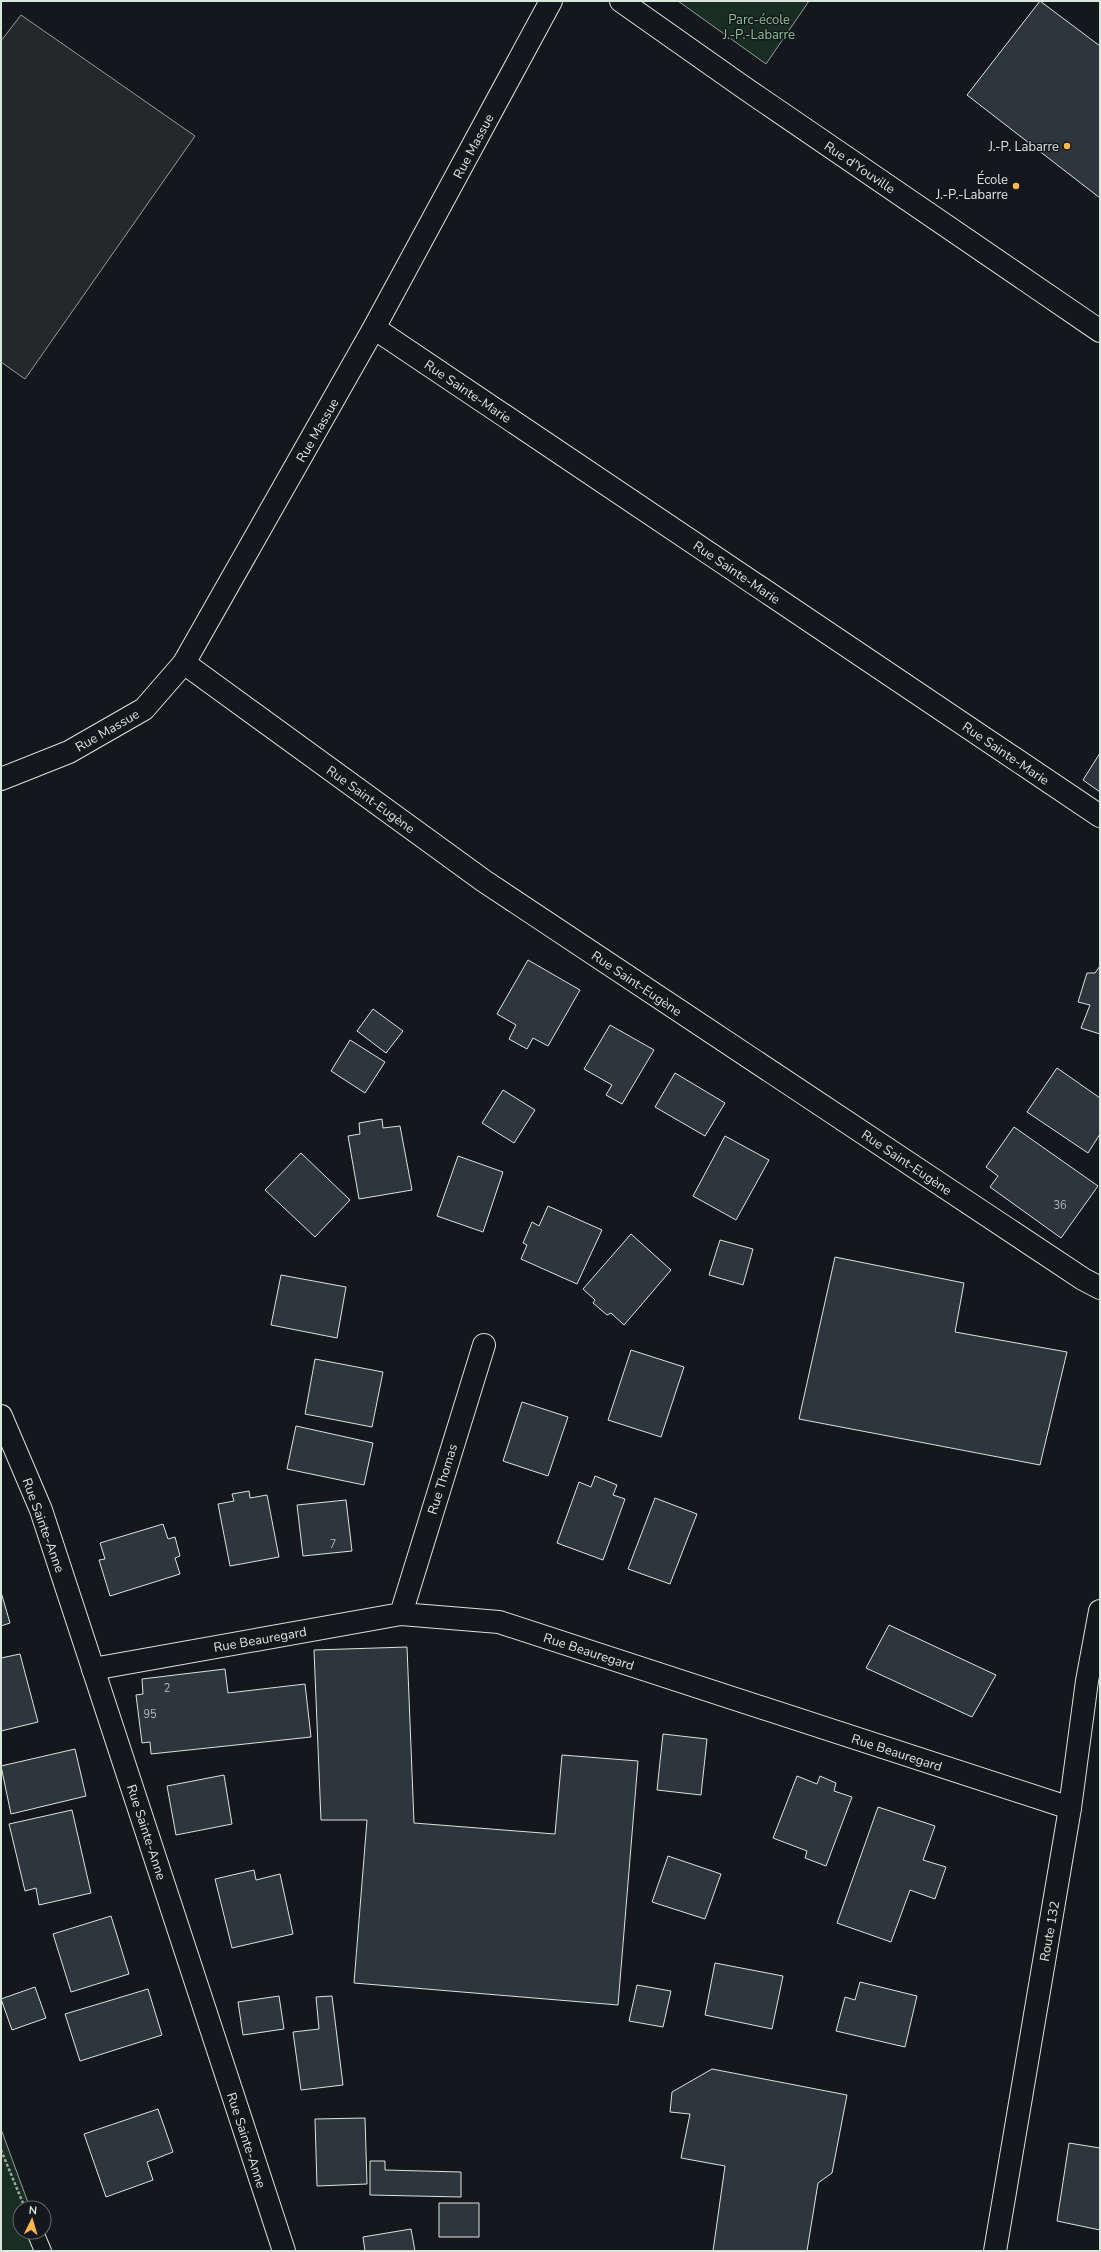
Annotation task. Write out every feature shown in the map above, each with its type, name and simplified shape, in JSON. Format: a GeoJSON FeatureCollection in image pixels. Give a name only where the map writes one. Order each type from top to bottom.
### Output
{"type":"FeatureCollection","features":[{"type":"Feature","properties":{"kind":"street","name":"Rue Massue"},"geometry":{"type":"LineString","coordinates":[[1,779],[69,752],[144,709],[184,663],[374,328],[551,1]]}},
{"type":"Feature","properties":{"kind":"street","name":"Rue d'Youville"},"geometry":{"type":"LineString","coordinates":[[621,1],[746,89],[1100,331]]}},
{"type":"Feature","properties":{"kind":"street","name":"Rue Sainte-Marie"},"geometry":{"type":"LineString","coordinates":[[374,328],[1100,816]]}},
{"type":"Feature","properties":{"kind":"street","name":"Rue Saint-Eugène"},"geometry":{"type":"LineString","coordinates":[[184,663],[484,881],[1077,1275],[1100,1288]]}},
{"type":"Feature","properties":{"kind":"street","name":"Rue Thomas"},"geometry":{"type":"LineString","coordinates":[[401,1614],[484,1345]]}},
{"type":"Feature","properties":{"kind":"street","name":"Rue Sainte-Anne"},"geometry":{"type":"LineString","coordinates":[[1,1416],[41,1510],[284,2251]]}},
{"type":"Feature","properties":{"kind":"street","name":"Route 132"},"geometry":{"type":"LineString","coordinates":[[995,2251],[1070,1808],[1087,1681],[1100,1611]]}},
{"type":"Feature","properties":{"kind":"street","name":"Rue Beauregard"},"geometry":{"type":"LineString","coordinates":[[93,1669],[401,1614],[499,1622],[1070,1808]]}},
{"type":"Feature","properties":{"kind":"lane"},"geometry":{"type":"LineString","coordinates":[[38,2240],[43,2251]]}},
{"type":"Feature","properties":{"kind":"path"},"geometry":{"type":"LineString","coordinates":[[1,2150],[22,2200]]}},
{"type":"Feature","properties":{"kind":"green space","name":"Parc-école J.-P.-Labarre"},"geometry":{"type":"Polygon","coordinates":[[[678,1],[809,1],[766,64],[678,1]]]}},
{"type":"Feature","properties":{"kind":"green space"},"geometry":{"type":"Polygon","coordinates":[[[1,2129],[27,2200],[12,2200],[12,2240],[42,2240],[46,2251],[1,2251],[1,2129]]]}},
{"type":"Feature","properties":{"kind":"shaded area"},"geometry":{"type":"Polygon","coordinates":[[[21,15],[195,136],[25,379],[1,362],[1,41],[21,15]]]}},
{"type":"Feature","properties":{"kind":"building","name":"J.-P. Labarre"},"geometry":{"type":"Polygon","coordinates":[[[1040,1],[1100,46],[1100,198],[967,95],[1040,1]]]}},
{"type":"Feature","properties":{"kind":"building"},"geometry":{"type":"Polygon","coordinates":[[[1100,753],[1100,792],[1083,780],[1100,753]]]}},
{"type":"Feature","properties":{"kind":"building"},"geometry":{"type":"Polygon","coordinates":[[[528,960],[580,990],[548,1046],[533,1038],[527,1049],[509,1039],[516,1025],[497,1014],[528,960]]]}},
{"type":"Feature","properties":{"kind":"building"},"geometry":{"type":"Polygon","coordinates":[[[1100,966],[1100,1034],[1081,1028],[1090,1005],[1078,1002],[1087,973],[1095,973],[1100,966]]]}},
{"type":"Feature","properties":{"kind":"building"},"geometry":{"type":"Polygon","coordinates":[[[373,1009],[403,1031],[386,1053],[357,1031],[373,1009]]]}},
{"type":"Feature","properties":{"kind":"building"},"geometry":{"type":"Polygon","coordinates":[[[610,1025],[654,1050],[622,1104],[606,1095],[612,1085],[584,1069],[610,1025]]]}},
{"type":"Feature","properties":{"kind":"building"},"geometry":{"type":"Polygon","coordinates":[[[350,1040],[385,1062],[365,1093],[331,1071],[350,1040]]]}},
{"type":"Feature","properties":{"kind":"building"},"geometry":{"type":"Polygon","coordinates":[[[1057,1068],[1100,1098],[1100,1134],[1088,1153],[1027,1112],[1057,1068]]]}},
{"type":"Feature","properties":{"kind":"building"},"geometry":{"type":"Polygon","coordinates":[[[675,1073],[725,1103],[705,1136],[655,1107],[675,1073]]]}},
{"type":"Feature","properties":{"kind":"building"},"geometry":{"type":"Polygon","coordinates":[[[503,1090],[535,1110],[514,1143],[482,1123],[503,1090]]]}},
{"type":"Feature","properties":{"kind":"building"},"geometry":{"type":"Polygon","coordinates":[[[382,1119],[383,1128],[400,1126],[412,1190],[359,1199],[348,1136],[360,1134],[359,1123],[382,1119]]]}},
{"type":"Feature","properties":{"kind":"building"},"geometry":{"type":"Polygon","coordinates":[[[1014,1127],[1098,1186],[1061,1238],[990,1187],[998,1176],[986,1167],[1014,1127]]]}},
{"type":"Feature","properties":{"kind":"building"},"geometry":{"type":"Polygon","coordinates":[[[725,1136],[769,1160],[736,1220],[693,1196],[725,1136]]]}},
{"type":"Feature","properties":{"kind":"building"},"geometry":{"type":"Polygon","coordinates":[[[301,1153],[350,1200],[315,1237],[265,1190],[301,1153]]]}},
{"type":"Feature","properties":{"kind":"building"},"geometry":{"type":"Polygon","coordinates":[[[458,1156],[503,1172],[483,1232],[437,1216],[458,1156]]]}},
{"type":"Feature","properties":{"kind":"building"},"geometry":{"type":"Polygon","coordinates":[[[548,1206],[602,1230],[577,1284],[521,1259],[527,1245],[523,1243],[532,1222],[539,1226],[548,1206]]]}},
{"type":"Feature","properties":{"kind":"building"},"geometry":{"type":"Polygon","coordinates":[[[631,1234],[671,1270],[624,1325],[611,1313],[607,1315],[593,1303],[595,1300],[583,1289],[631,1234]]]}},
{"type":"Feature","properties":{"kind":"building"},"geometry":{"type":"Polygon","coordinates":[[[720,1240],[753,1249],[743,1285],[709,1275],[720,1240]]]}},
{"type":"Feature","properties":{"kind":"building"},"geometry":{"type":"Polygon","coordinates":[[[835,1257],[964,1283],[955,1332],[1067,1352],[1040,1465],[799,1419],[835,1257]]]}},
{"type":"Feature","properties":{"kind":"building"},"geometry":{"type":"Polygon","coordinates":[[[281,1275],[346,1287],[337,1338],[271,1325],[281,1275]]]}},
{"type":"Feature","properties":{"kind":"building"},"geometry":{"type":"Polygon","coordinates":[[[631,1350],[684,1367],[661,1437],[608,1420],[631,1350]]]}},
{"type":"Feature","properties":{"kind":"building"},"geometry":{"type":"Polygon","coordinates":[[[315,1359],[383,1372],[372,1427],[305,1414],[315,1359]]]}},
{"type":"Feature","properties":{"kind":"building"},"geometry":{"type":"Polygon","coordinates":[[[522,1402],[568,1417],[548,1476],[503,1461],[522,1402]]]}},
{"type":"Feature","properties":{"kind":"building"},"geometry":{"type":"Polygon","coordinates":[[[296,1426],[373,1443],[364,1485],[287,1469],[296,1426]]]}},
{"type":"Feature","properties":{"kind":"building"},"geometry":{"type":"Polygon","coordinates":[[[595,1476],[617,1485],[613,1495],[625,1499],[603,1560],[557,1543],[579,1482],[591,1487],[595,1476]]]}},
{"type":"Feature","properties":{"kind":"building"},"geometry":{"type":"Polygon","coordinates":[[[249,1491],[250,1498],[267,1495],[279,1557],[230,1566],[218,1504],[234,1501],[232,1494],[249,1491]]]}},
{"type":"Feature","properties":{"kind":"building"},"geometry":{"type":"Polygon","coordinates":[[[655,1498],[697,1514],[670,1584],[628,1569],[655,1498]]]}},
{"type":"Feature","properties":{"kind":"building"},"geometry":{"type":"Polygon","coordinates":[[[346,1500],[352,1551],[303,1556],[297,1505],[346,1500]]]}},
{"type":"Feature","properties":{"kind":"building"},"geometry":{"type":"Polygon","coordinates":[[[163,1524],[168,1539],[175,1537],[180,1556],[175,1558],[180,1574],[110,1596],[99,1560],[105,1559],[100,1543],[163,1524]]]}},
{"type":"Feature","properties":{"kind":"building"},"geometry":{"type":"Polygon","coordinates":[[[1,1592],[10,1623],[1,1626],[1,1592]]]}},
{"type":"Feature","properties":{"kind":"building"},"geometry":{"type":"Polygon","coordinates":[[[889,1625],[996,1675],[972,1717],[866,1668],[889,1625]]]}},
{"type":"Feature","properties":{"kind":"building"},"geometry":{"type":"Polygon","coordinates":[[[407,1647],[414,1823],[555,1834],[562,1755],[638,1761],[618,2005],[354,1983],[367,1820],[321,1820],[314,1650],[407,1647]]]}},
{"type":"Feature","properties":{"kind":"building"},"geometry":{"type":"Polygon","coordinates":[[[20,1654],[38,1722],[1,1731],[1,1658],[20,1654]]]}},
{"type":"Feature","properties":{"kind":"building"},"geometry":{"type":"Polygon","coordinates":[[[225,1669],[228,1693],[305,1684],[311,1737],[151,1754],[150,1742],[142,1743],[136,1695],[143,1694],[142,1679],[225,1669]]]}},
{"type":"Feature","properties":{"kind":"building"},"geometry":{"type":"Polygon","coordinates":[[[663,1734],[707,1739],[701,1795],[657,1790],[663,1734]]]}},
{"type":"Feature","properties":{"kind":"building"},"geometry":{"type":"Polygon","coordinates":[[[75,1749],[86,1796],[11,1814],[1,1766],[75,1749]]]}},
{"type":"Feature","properties":{"kind":"building"},"geometry":{"type":"Polygon","coordinates":[[[224,1775],[232,1824],[176,1835],[167,1786],[224,1775]]]}},
{"type":"Feature","properties":{"kind":"building"},"geometry":{"type":"Polygon","coordinates":[[[797,1776],[817,1784],[820,1776],[836,1783],[834,1791],[852,1797],[826,1866],[805,1858],[807,1851],[773,1838],[797,1776]]]}},
{"type":"Feature","properties":{"kind":"building"},"geometry":{"type":"Polygon","coordinates":[[[878,1807],[935,1826],[923,1860],[946,1867],[935,1899],[910,1890],[891,1942],[837,1923],[878,1807]]]}},
{"type":"Feature","properties":{"kind":"building"},"geometry":{"type":"Polygon","coordinates":[[[72,1810],[91,1893],[39,1905],[36,1888],[25,1891],[9,1824],[72,1810]]]}},
{"type":"Feature","properties":{"kind":"building"},"geometry":{"type":"Polygon","coordinates":[[[668,1856],[721,1874],[705,1919],[652,1902],[668,1856]]]}},
{"type":"Feature","properties":{"kind":"building"},"geometry":{"type":"Polygon","coordinates":[[[254,1870],[256,1880],[280,1874],[293,1934],[232,1948],[215,1879],[254,1870]]]}},
{"type":"Feature","properties":{"kind":"building"},"geometry":{"type":"Polygon","coordinates":[[[111,1916],[129,1974],[71,1992],[53,1934],[111,1916]]]}},
{"type":"Feature","properties":{"kind":"building"},"geometry":{"type":"Polygon","coordinates":[[[715,1963],[783,1976],[772,2029],[705,2015],[715,1963]]]}},
{"type":"Feature","properties":{"kind":"building"},"geometry":{"type":"Polygon","coordinates":[[[860,1982],[917,1996],[905,2047],[836,2031],[845,1997],[855,2000],[860,1982]]]}},
{"type":"Feature","properties":{"kind":"building"},"geometry":{"type":"Polygon","coordinates":[[[637,1985],[671,1991],[663,2027],[629,2021],[637,1985]]]}},
{"type":"Feature","properties":{"kind":"building"},"geometry":{"type":"Polygon","coordinates":[[[35,1987],[46,2018],[12,2030],[1,1999],[35,1987]]]}},
{"type":"Feature","properties":{"kind":"building"},"geometry":{"type":"Polygon","coordinates":[[[148,1989],[162,2035],[80,2061],[65,2014],[148,1989]]]}},
{"type":"Feature","properties":{"kind":"building"},"geometry":{"type":"Polygon","coordinates":[[[279,1996],[284,2029],[243,2035],[238,2002],[279,1996]]]}},
{"type":"Feature","properties":{"kind":"building"},"geometry":{"type":"Polygon","coordinates":[[[332,1996],[343,2085],[301,2090],[293,2032],[319,2029],[316,1997],[332,1996]]]}},
{"type":"Feature","properties":{"kind":"building"},"geometry":{"type":"Polygon","coordinates":[[[712,2069],[847,2095],[832,2173],[818,2183],[807,2251],[713,2251],[725,2166],[681,2158],[690,2114],[670,2112],[672,2092],[712,2069]]]}},
{"type":"Feature","properties":{"kind":"building"},"geometry":{"type":"Polygon","coordinates":[[[158,2109],[173,2152],[147,2162],[153,2180],[106,2197],[84,2134],[158,2109]]]}},
{"type":"Feature","properties":{"kind":"building"},"geometry":{"type":"Polygon","coordinates":[[[365,2118],[367,2184],[317,2186],[315,2119],[365,2118]]]}},
{"type":"Feature","properties":{"kind":"building"},"geometry":{"type":"Polygon","coordinates":[[[1069,2143],[1100,2148],[1100,2230],[1057,2221],[1069,2143]]]}},
{"type":"Feature","properties":{"kind":"building"},"geometry":{"type":"Polygon","coordinates":[[[370,2161],[385,2161],[385,2170],[461,2172],[461,2197],[370,2195],[370,2161]]]}},
{"type":"Feature","properties":{"kind":"building"},"geometry":{"type":"Polygon","coordinates":[[[439,2203],[479,2203],[479,2237],[439,2237],[439,2203]]]}},
{"type":"Feature","properties":{"kind":"building"},"geometry":{"type":"Polygon","coordinates":[[[411,2229],[415,2251],[365,2251],[363,2237],[411,2229]]]}},
{"type":"Feature","properties":{"kind":"place","name":"J.-P. Labarre"},"geometry":{"type":"Point","coordinates":[1067,146]}},
{"type":"Feature","properties":{"kind":"place","name":"École J.-P.-Labarre"},"geometry":{"type":"Point","coordinates":[1016,186]}}]}
